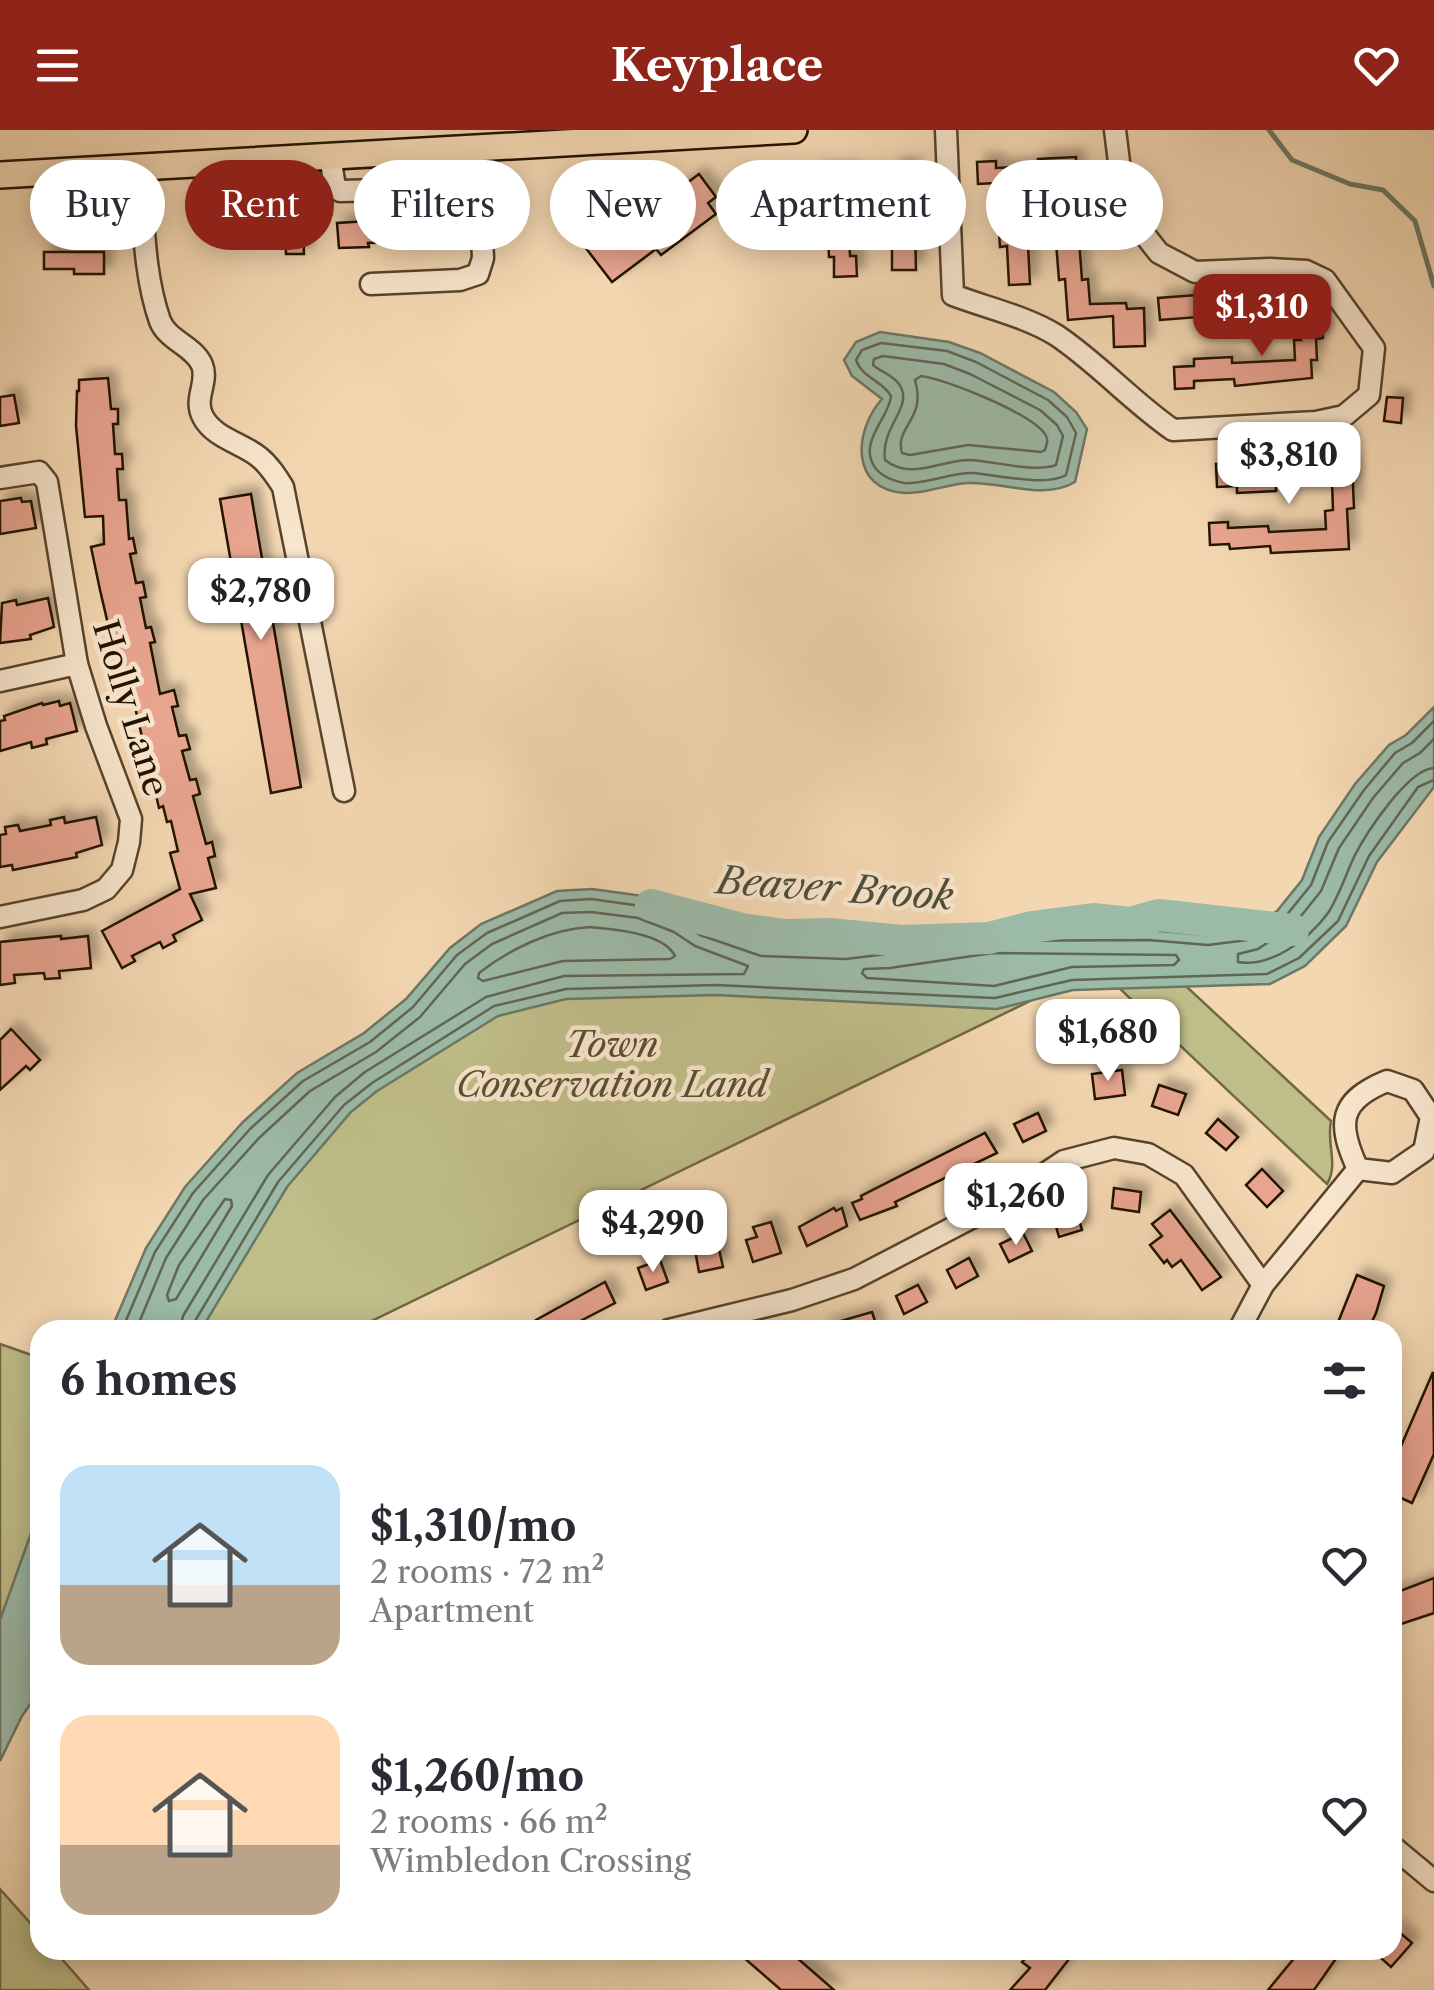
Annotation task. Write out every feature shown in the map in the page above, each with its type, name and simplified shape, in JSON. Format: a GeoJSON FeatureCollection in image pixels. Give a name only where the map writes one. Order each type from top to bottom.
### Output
{"type":"FeatureCollection","features":[{"type":"Feature","properties":{"kind":"main road"},"geometry":{"type":"LineString","coordinates":[[165,166],[794,130]]}},
{"type":"Feature","properties":{"kind":"main road"},"geometry":{"type":"LineString","coordinates":[[0,176],[30,174]]}},
{"type":"Feature","properties":{"kind":"street"},"geometry":{"type":"LineString","coordinates":[[946,130],[953,295],[1054,334],[1172,430],[1316,422],[1344,416],[1369,395],[1374,348],[1324,280],[1306,271],[1195,272],[1159,253],[1125,210],[1115,130]]}},
{"type":"Feature","properties":{"kind":"street"},"geometry":{"type":"LineString","coordinates":[[330,156],[335,187],[340,191],[475,188],[480,196],[484,258],[478,274],[460,280],[370,284]]}},
{"type":"Feature","properties":{"kind":"street"},"geometry":{"type":"LineString","coordinates":[[148,250],[161,324],[201,361],[201,415],[213,430],[258,455],[283,487],[344,791]]}},
{"type":"Feature","properties":{"kind":"street","name":"Holly Lane"},"geometry":{"type":"LineString","coordinates":[[0,478],[39,472],[47,482],[78,664],[96,726],[131,819],[122,870],[106,890],[83,900],[0,917]]}},
{"type":"Feature","properties":{"kind":"street"},"geometry":{"type":"LineString","coordinates":[[0,681],[78,664]]}},
{"type":"Feature","properties":{"kind":"street"},"geometry":{"type":"LineString","coordinates":[[1387,1082],[1413,1090],[1431,1117],[1424,1151],[1392,1173],[1358,1168],[1345,1140],[1344,1118],[1360,1092],[1387,1082]]}},
{"type":"Feature","properties":{"kind":"street"},"geometry":{"type":"LineString","coordinates":[[710,1320],[792,1300],[854,1279],[1004,1201],[1064,1161],[1114,1148],[1148,1154],[1184,1176],[1263,1286]]}},
{"type":"Feature","properties":{"kind":"street"},"geometry":{"type":"LineString","coordinates":[[1244,1320],[1263,1286],[1358,1168]]}},
{"type":"Feature","properties":{"kind":"street"},"geometry":{"type":"LineString","coordinates":[[1402,1854],[1434,1881]]}},
{"type":"Feature","properties":{"kind":"green space","name":"Town Conservation Land"},"geometry":{"type":"Polygon","coordinates":[[[580,934],[825,969],[1131,935],[1331,1121],[1332,1161],[1327,1184],[1098,968],[374,1320],[202,1320],[244,1210],[370,1067],[580,934]]]}},
{"type":"Feature","properties":{"kind":"green space"},"geometry":{"type":"Polygon","coordinates":[[[0,1344],[30,1354],[30,1654],[0,1721],[0,1344]]]}},
{"type":"Feature","properties":{"kind":"green space"},"geometry":{"type":"Polygon","coordinates":[[[0,1889],[30,1923],[30,1960],[63,1960],[89,1990],[0,1990],[0,1889]]]}},
{"type":"Feature","properties":{"kind":"water"},"geometry":{"type":"Polygon","coordinates":[[[880,332],[949,342],[980,353],[1054,392],[1076,412],[1087,429],[1075,482],[1050,490],[967,483],[905,493],[874,481],[866,470],[862,442],[866,426],[882,399],[852,376],[844,360],[856,342],[880,332]]]}},
{"type":"Feature","properties":{"kind":"water"},"geometry":{"type":"Polygon","coordinates":[[[1434,707],[1434,787],[1377,862],[1346,926],[1305,966],[1270,984],[1073,990],[997,1009],[716,995],[566,999],[498,1016],[377,1091],[351,1112],[287,1187],[207,1320],[115,1320],[146,1248],[185,1187],[243,1122],[297,1073],[364,1033],[406,999],[450,948],[481,924],[557,891],[592,889],[643,896],[685,912],[703,925],[761,946],[846,949],[991,931],[1148,930],[1208,935],[1247,930],[1277,911],[1302,880],[1319,837],[1355,784],[1389,745],[1406,735],[1434,707]]]}},
{"type":"Feature","properties":{"kind":"water"},"geometry":{"type":"Polygon","coordinates":[[[30,1536],[30,1704],[0,1761],[0,1620],[30,1536]]]}},
{"type":"Feature","properties":{"kind":"building"},"geometry":{"type":"Polygon","coordinates":[[[1076,157],[1076,160],[1038,160],[1076,157]]]}},
{"type":"Feature","properties":{"kind":"building"},"geometry":{"type":"Polygon","coordinates":[[[977,162],[986,162],[986,184],[978,184],[977,162]]]}},
{"type":"Feature","properties":{"kind":"building"},"geometry":{"type":"Polygon","coordinates":[[[699,174],[716,197],[708,203],[716,214],[696,229],[699,174]]]}},
{"type":"Feature","properties":{"kind":"building"},"geometry":{"type":"Polygon","coordinates":[[[354,222],[354,248],[339,248],[337,223],[354,222]]]}},
{"type":"Feature","properties":{"kind":"building"},"geometry":{"type":"Polygon","coordinates":[[[286,250],[304,250],[304,254],[286,254],[286,250]]]}},
{"type":"Feature","properties":{"kind":"building"},"geometry":{"type":"Polygon","coordinates":[[[587,250],[655,250],[612,282],[587,250]]]}},
{"type":"Feature","properties":{"kind":"building"},"geometry":{"type":"Polygon","coordinates":[[[829,250],[850,250],[850,256],[856,256],[857,276],[834,277],[834,257],[829,257],[829,250]]]}},
{"type":"Feature","properties":{"kind":"building"},"geometry":{"type":"Polygon","coordinates":[[[892,250],[916,250],[916,270],[892,270],[892,250]]]}},
{"type":"Feature","properties":{"kind":"building"},"geometry":{"type":"Polygon","coordinates":[[[1007,250],[1028,250],[1030,284],[1009,285],[1007,250]]]}},
{"type":"Feature","properties":{"kind":"building"},"geometry":{"type":"Polygon","coordinates":[[[1057,250],[1080,250],[1082,280],[1088,279],[1090,304],[1126,303],[1127,309],[1144,308],[1145,346],[1114,347],[1113,316],[1068,320],[1065,279],[1059,280],[1057,250]]]}},
{"type":"Feature","properties":{"kind":"building"},"geometry":{"type":"Polygon","coordinates":[[[44,252],[104,252],[104,274],[44,269],[44,252]]]}},
{"type":"Feature","properties":{"kind":"building"},"geometry":{"type":"Polygon","coordinates":[[[1277,291],[1278,313],[1238,316],[1238,322],[1199,325],[1198,317],[1160,320],[1158,298],[1197,295],[1198,302],[1238,300],[1238,294],[1277,291]]]}},
{"type":"Feature","properties":{"kind":"building"},"geometry":{"type":"Polygon","coordinates":[[[1321,299],[1323,338],[1316,339],[1317,360],[1311,360],[1312,378],[1235,386],[1234,379],[1194,381],[1194,388],[1175,389],[1174,367],[1194,366],[1194,359],[1232,357],[1232,363],[1295,360],[1294,340],[1301,340],[1299,301],[1321,299]]]}},
{"type":"Feature","properties":{"kind":"building"},"geometry":{"type":"Polygon","coordinates":[[[108,378],[111,409],[118,409],[118,424],[113,424],[115,454],[122,454],[123,469],[117,469],[119,500],[126,500],[129,539],[133,538],[136,553],[130,554],[136,583],[143,582],[146,597],[140,598],[146,628],[151,627],[155,642],[150,643],[160,694],[174,690],[178,706],[172,707],[179,736],[186,735],[190,749],[182,751],[190,780],[196,779],[200,794],[193,796],[206,844],[212,842],[215,856],[208,858],[216,888],[190,894],[202,920],[173,935],[176,941],[163,948],[160,942],[132,956],[135,961],[122,968],[102,931],[180,889],[170,853],[178,851],[171,821],[167,822],[163,806],[159,808],[128,678],[115,654],[91,547],[104,544],[103,516],[85,517],[76,426],[77,391],[79,380],[108,378]]]}},
{"type":"Feature","properties":{"kind":"building"},"geometry":{"type":"Polygon","coordinates":[[[14,395],[19,423],[0,426],[0,397],[14,395]]]}},
{"type":"Feature","properties":{"kind":"building"},"geometry":{"type":"Polygon","coordinates":[[[1387,397],[1403,398],[1401,423],[1384,421],[1387,397]]]}},
{"type":"Feature","properties":{"kind":"building"},"geometry":{"type":"Polygon","coordinates":[[[1315,459],[1316,466],[1352,464],[1354,508],[1347,509],[1349,549],[1271,553],[1270,546],[1230,549],[1229,544],[1210,545],[1209,523],[1228,522],[1228,528],[1268,526],[1269,532],[1326,529],[1325,511],[1333,510],[1332,481],[1276,484],[1276,491],[1237,493],[1237,486],[1217,487],[1216,464],[1235,463],[1236,470],[1276,468],[1276,461],[1315,459]]]}},
{"type":"Feature","properties":{"kind":"building"},"geometry":{"type":"Polygon","coordinates":[[[251,494],[301,787],[271,793],[220,499],[251,494]]]}},
{"type":"Feature","properties":{"kind":"building"},"geometry":{"type":"Polygon","coordinates":[[[21,498],[22,502],[31,501],[36,528],[0,534],[0,501],[21,498]]]}},
{"type":"Feature","properties":{"kind":"building"},"geometry":{"type":"Polygon","coordinates":[[[48,598],[54,627],[30,635],[31,639],[0,643],[2,603],[16,600],[17,605],[48,598]]]}},
{"type":"Feature","properties":{"kind":"building"},"geometry":{"type":"Polygon","coordinates":[[[59,701],[60,706],[70,703],[77,731],[46,739],[47,744],[32,748],[31,742],[0,751],[0,721],[5,720],[4,716],[59,701]]]}},
{"type":"Feature","properties":{"kind":"building"},"geometry":{"type":"Polygon","coordinates":[[[64,817],[65,823],[96,817],[102,845],[76,853],[77,857],[13,870],[12,865],[0,867],[0,835],[6,834],[5,827],[18,825],[20,831],[51,825],[50,820],[64,817]]]}},
{"type":"Feature","properties":{"kind":"building"},"geometry":{"type":"Polygon","coordinates":[[[88,936],[91,968],[59,971],[60,978],[45,979],[44,973],[14,975],[15,983],[0,985],[0,942],[88,936]]]}},
{"type":"Feature","properties":{"kind":"building"},"geometry":{"type":"Polygon","coordinates":[[[11,1029],[40,1060],[30,1070],[26,1066],[0,1090],[0,1040],[11,1029]]]}},
{"type":"Feature","properties":{"kind":"building"},"geometry":{"type":"Polygon","coordinates":[[[1122,1070],[1125,1095],[1095,1099],[1092,1074],[1122,1070]]]}},
{"type":"Feature","properties":{"kind":"building"},"geometry":{"type":"Polygon","coordinates":[[[1159,1085],[1186,1094],[1178,1115],[1152,1106],[1159,1085]]]}},
{"type":"Feature","properties":{"kind":"building"},"geometry":{"type":"Polygon","coordinates":[[[1038,1113],[1046,1131],[1023,1142],[1014,1124],[1038,1113]]]}},
{"type":"Feature","properties":{"kind":"building"},"geometry":{"type":"Polygon","coordinates":[[[1218,1119],[1238,1137],[1226,1150],[1206,1133],[1218,1119]]]}},
{"type":"Feature","properties":{"kind":"building"},"geometry":{"type":"Polygon","coordinates":[[[985,1133],[997,1153],[895,1202],[897,1206],[860,1220],[852,1203],[861,1196],[985,1133]]]}},
{"type":"Feature","properties":{"kind":"building"},"geometry":{"type":"Polygon","coordinates":[[[1262,1169],[1283,1191],[1267,1207],[1246,1185],[1262,1169]]]}},
{"type":"Feature","properties":{"kind":"building"},"geometry":{"type":"Polygon","coordinates":[[[1114,1188],[1141,1192],[1139,1212],[1112,1208],[1114,1188]]]}},
{"type":"Feature","properties":{"kind":"building"},"geometry":{"type":"Polygon","coordinates":[[[834,1208],[842,1208],[847,1226],[807,1246],[799,1227],[834,1208]]]}},
{"type":"Feature","properties":{"kind":"building"},"geometry":{"type":"Polygon","coordinates":[[[1076,1209],[1082,1230],[1059,1237],[1053,1216],[1076,1209]]]}},
{"type":"Feature","properties":{"kind":"building"},"geometry":{"type":"Polygon","coordinates":[[[1170,1210],[1221,1277],[1202,1290],[1181,1260],[1172,1267],[1150,1245],[1162,1236],[1152,1224],[1170,1210]]]}},
{"type":"Feature","properties":{"kind":"building"},"geometry":{"type":"Polygon","coordinates":[[[771,1222],[781,1253],[753,1262],[746,1240],[757,1237],[753,1227],[771,1222]]]}},
{"type":"Feature","properties":{"kind":"building"},"geometry":{"type":"Polygon","coordinates":[[[1023,1233],[1032,1251],[1009,1262],[1000,1244],[1023,1233]]]}},
{"type":"Feature","properties":{"kind":"building"},"geometry":{"type":"Polygon","coordinates":[[[718,1245],[723,1267],[699,1272],[695,1250],[718,1245]]]}},
{"type":"Feature","properties":{"kind":"building"},"geometry":{"type":"Polygon","coordinates":[[[969,1258],[978,1276],[956,1288],[947,1270],[969,1258]]]}},
{"type":"Feature","properties":{"kind":"building"},"geometry":{"type":"Polygon","coordinates":[[[660,1260],[668,1282],[646,1290],[638,1268],[660,1260]]]}},
{"type":"Feature","properties":{"kind":"building"},"geometry":{"type":"Polygon","coordinates":[[[1357,1275],[1384,1286],[1373,1320],[1339,1320],[1357,1275]]]}},
{"type":"Feature","properties":{"kind":"building"},"geometry":{"type":"Polygon","coordinates":[[[605,1282],[615,1303],[582,1320],[536,1320],[605,1282]]]}},
{"type":"Feature","properties":{"kind":"building"},"geometry":{"type":"Polygon","coordinates":[[[918,1285],[927,1302],[904,1314],[896,1296],[918,1285]]]}},
{"type":"Feature","properties":{"kind":"building"},"geometry":{"type":"Polygon","coordinates":[[[872,1312],[875,1320],[844,1320],[872,1312]]]}},
{"type":"Feature","properties":{"kind":"building"},"geometry":{"type":"Polygon","coordinates":[[[1433,1372],[1434,1454],[1412,1503],[1402,1498],[1402,1444],[1433,1372]]]}},
{"type":"Feature","properties":{"kind":"building"},"geometry":{"type":"Polygon","coordinates":[[[1434,1578],[1434,1613],[1402,1624],[1402,1590],[1434,1578]]]}},
{"type":"Feature","properties":{"kind":"building"},"geometry":{"type":"Polygon","coordinates":[[[1402,1934],[1412,1943],[1402,1954],[1402,1934]]]}},
{"type":"Feature","properties":{"kind":"building"},"geometry":{"type":"Polygon","coordinates":[[[746,1960],[800,1960],[834,1990],[781,1990],[746,1960]]]}},
{"type":"Feature","properties":{"kind":"building"},"geometry":{"type":"Polygon","coordinates":[[[1068,1960],[1045,1990],[1010,1990],[1030,1968],[1022,1962],[1068,1960]]]}},
{"type":"Feature","properties":{"kind":"building"},"geometry":{"type":"Polygon","coordinates":[[[1293,1960],[1335,1960],[1314,1990],[1268,1990],[1293,1960]]]}},
{"type":"Feature","properties":{"kind":"waterway"},"geometry":{"type":"LineString","coordinates":[[1269,130],[1292,160],[1350,184],[1383,190],[1415,221],[1434,286]]}},
{"type":"Feature","properties":{"kind":"waterway","name":"Beaver Brook"},"geometry":{"type":"LineString","coordinates":[[651,905],[742,929],[902,941],[989,938],[1032,927],[1093,919],[1130,923],[1159,915],[1293,930]]}}]}
